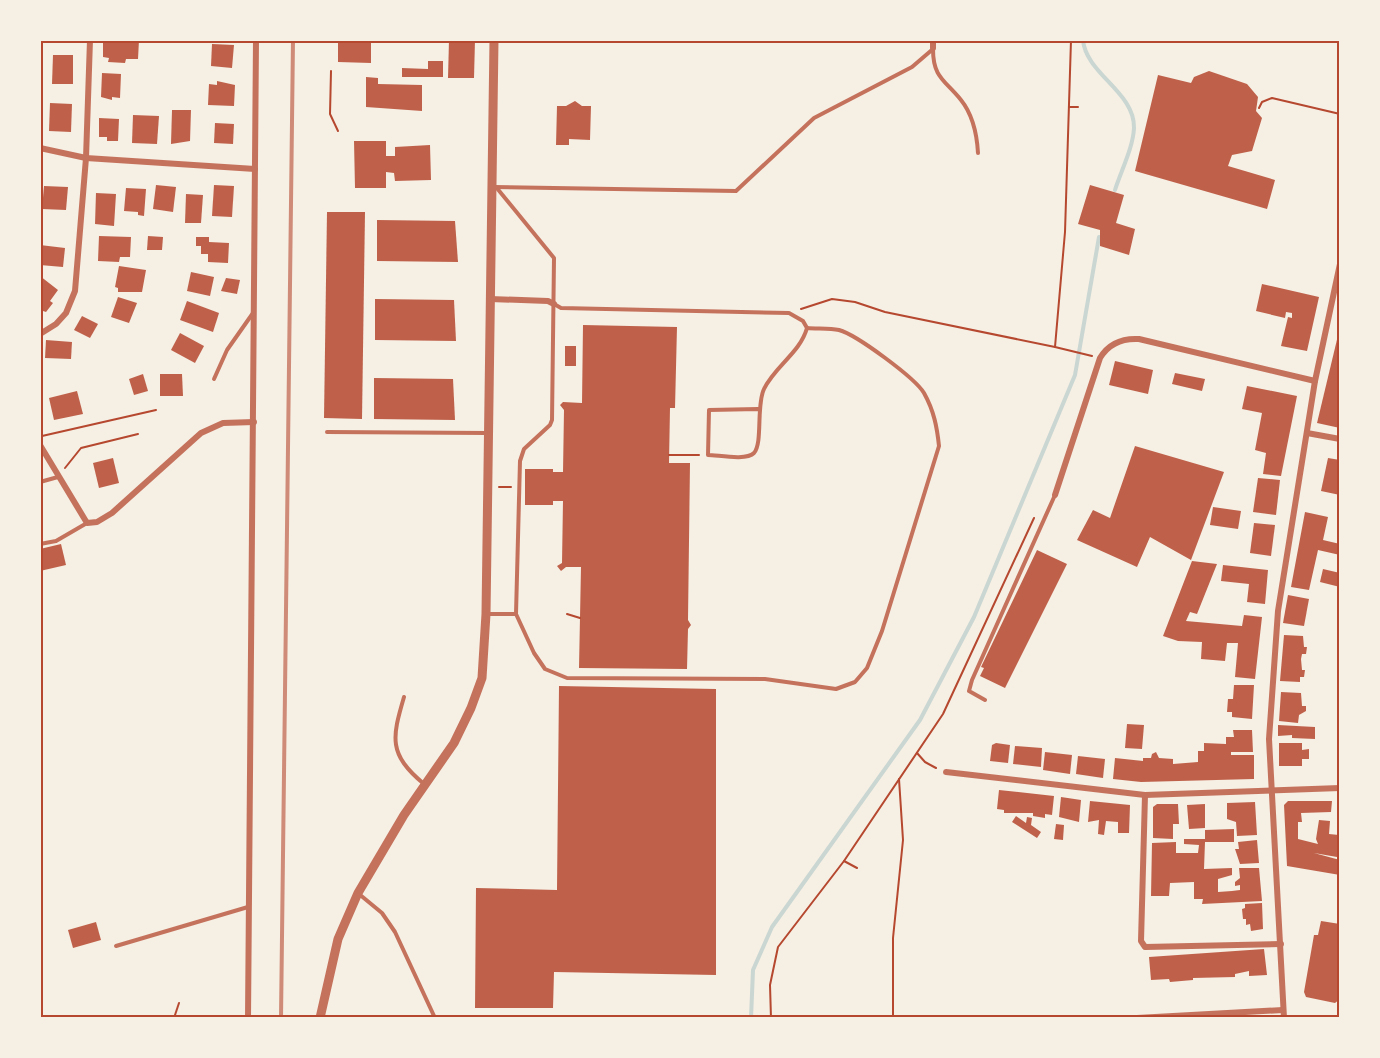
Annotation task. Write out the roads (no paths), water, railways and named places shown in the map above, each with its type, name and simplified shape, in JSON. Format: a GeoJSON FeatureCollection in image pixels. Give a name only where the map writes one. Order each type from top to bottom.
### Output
{"type":"FeatureCollection","features":[{"type":"Feature","properties":{"kind":"street"},"geometry":{"type":"LineString","coordinates":[[40,334],[56,324],[66,313],[75,291],[86,158],[90,40]]}},
{"type":"Feature","properties":{"kind":"street"},"geometry":{"type":"LineString","coordinates":[[248,1017],[256,40]]}},
{"type":"Feature","properties":{"kind":"street"},"geometry":{"type":"LineString","coordinates":[[320,1017],[338,939],[358,893],[404,815],[454,743],[480,685],[485,660],[494,40]]}},
{"type":"Feature","properties":{"kind":"street"},"geometry":{"type":"LineString","coordinates":[[933,40],[933,48]]}},
{"type":"Feature","properties":{"kind":"street"},"geometry":{"type":"LineString","coordinates":[[40,148],[86,158],[255,169]]}},
{"type":"Feature","properties":{"kind":"street"},"geometry":{"type":"LineString","coordinates":[[1137,1017],[1284,1014],[1269,739],[1278,611],[1315,381],[1340,264]]}},
{"type":"Feature","properties":{"kind":"street"},"geometry":{"type":"LineString","coordinates":[[490,299],[548,301],[554,304]]}},
{"type":"Feature","properties":{"kind":"street"},"geometry":{"type":"LineString","coordinates":[[1055,495],[1100,358],[1113,343],[1139,339],[1315,381]]}},
{"type":"Feature","properties":{"kind":"street"},"geometry":{"type":"LineString","coordinates":[[40,445],[87,523],[98,522],[112,513],[201,433],[223,423],[254,422]]}},
{"type":"Feature","properties":{"kind":"street"},"geometry":{"type":"LineString","coordinates":[[1307,433],[1340,439]]}},
{"type":"Feature","properties":{"kind":"street"},"geometry":{"type":"LineString","coordinates":[[946,772],[1145,795],[1340,788]]}},
{"type":"Feature","properties":{"kind":"street"},"geometry":{"type":"LineString","coordinates":[[1145,795],[1141,941],[1149,949],[1281,944]]}},
{"type":"Feature","properties":{"kind":"lane"},"geometry":{"type":"LineString","coordinates":[[493,187],[736,191],[814,118],[912,67],[933,48]]}},
{"type":"Feature","properties":{"kind":"lane"},"geometry":{"type":"LineString","coordinates":[[933,48],[933,64],[938,76],[963,102],[977,133],[978,153]]}},
{"type":"Feature","properties":{"kind":"lane"},"geometry":{"type":"LineString","coordinates":[[493,187],[554,258],[552,420],[550,425],[521,454],[516,614],[534,653],[545,669],[567,678],[765,679],[836,689],[855,682],[867,668],[882,631],[939,446],[936,421],[923,391],[874,351],[839,330],[807,328]]}},
{"type":"Feature","properties":{"kind":"lane"},"geometry":{"type":"LineString","coordinates":[[554,304],[561,308],[789,313],[803,321],[807,328],[803,340],[764,388],[758,410],[758,445],[754,453],[748,456],[708,455],[709,410],[758,410]]}},
{"type":"Feature","properties":{"kind":"lane"},"geometry":{"type":"LineString","coordinates":[[214,380],[227,350],[254,312]]}},
{"type":"Feature","properties":{"kind":"lane"},"geometry":{"type":"LineString","coordinates":[[327,432],[488,433]]}},
{"type":"Feature","properties":{"kind":"lane"},"geometry":{"type":"LineString","coordinates":[[40,482],[58,477]]}},
{"type":"Feature","properties":{"kind":"lane"},"geometry":{"type":"LineString","coordinates":[[984,700],[969,691],[972,680],[1055,495]]}},
{"type":"Feature","properties":{"kind":"lane"},"geometry":{"type":"LineString","coordinates":[[40,544],[56,541],[87,523]]}},
{"type":"Feature","properties":{"kind":"lane"},"geometry":{"type":"LineString","coordinates":[[486,614],[516,614]]}},
{"type":"Feature","properties":{"kind":"lane"},"geometry":{"type":"LineString","coordinates":[[404,697],[394,734],[399,756],[412,774],[425,785]]}},
{"type":"Feature","properties":{"kind":"lane"},"geometry":{"type":"LineString","coordinates":[[358,893],[382,913],[395,932],[435,1017]]}},
{"type":"Feature","properties":{"kind":"lane"},"geometry":{"type":"LineString","coordinates":[[116,946],[248,906]]}},
{"type":"Feature","properties":{"kind":"waterway"},"geometry":{"type":"LineString","coordinates":[[1083,40],[1092,63],[1119,93],[1132,115],[1134,128],[1131,143],[1115,190]]}},
{"type":"Feature","properties":{"kind":"waterway"},"geometry":{"type":"LineString","coordinates":[[751,1018],[753,970],[772,927],[920,720],[974,617],[1075,375],[1099,237]]}},
{"type":"Feature","properties":{"kind":"railway"},"geometry":{"type":"LineString","coordinates":[[281,1018],[293,40]]}}]}
